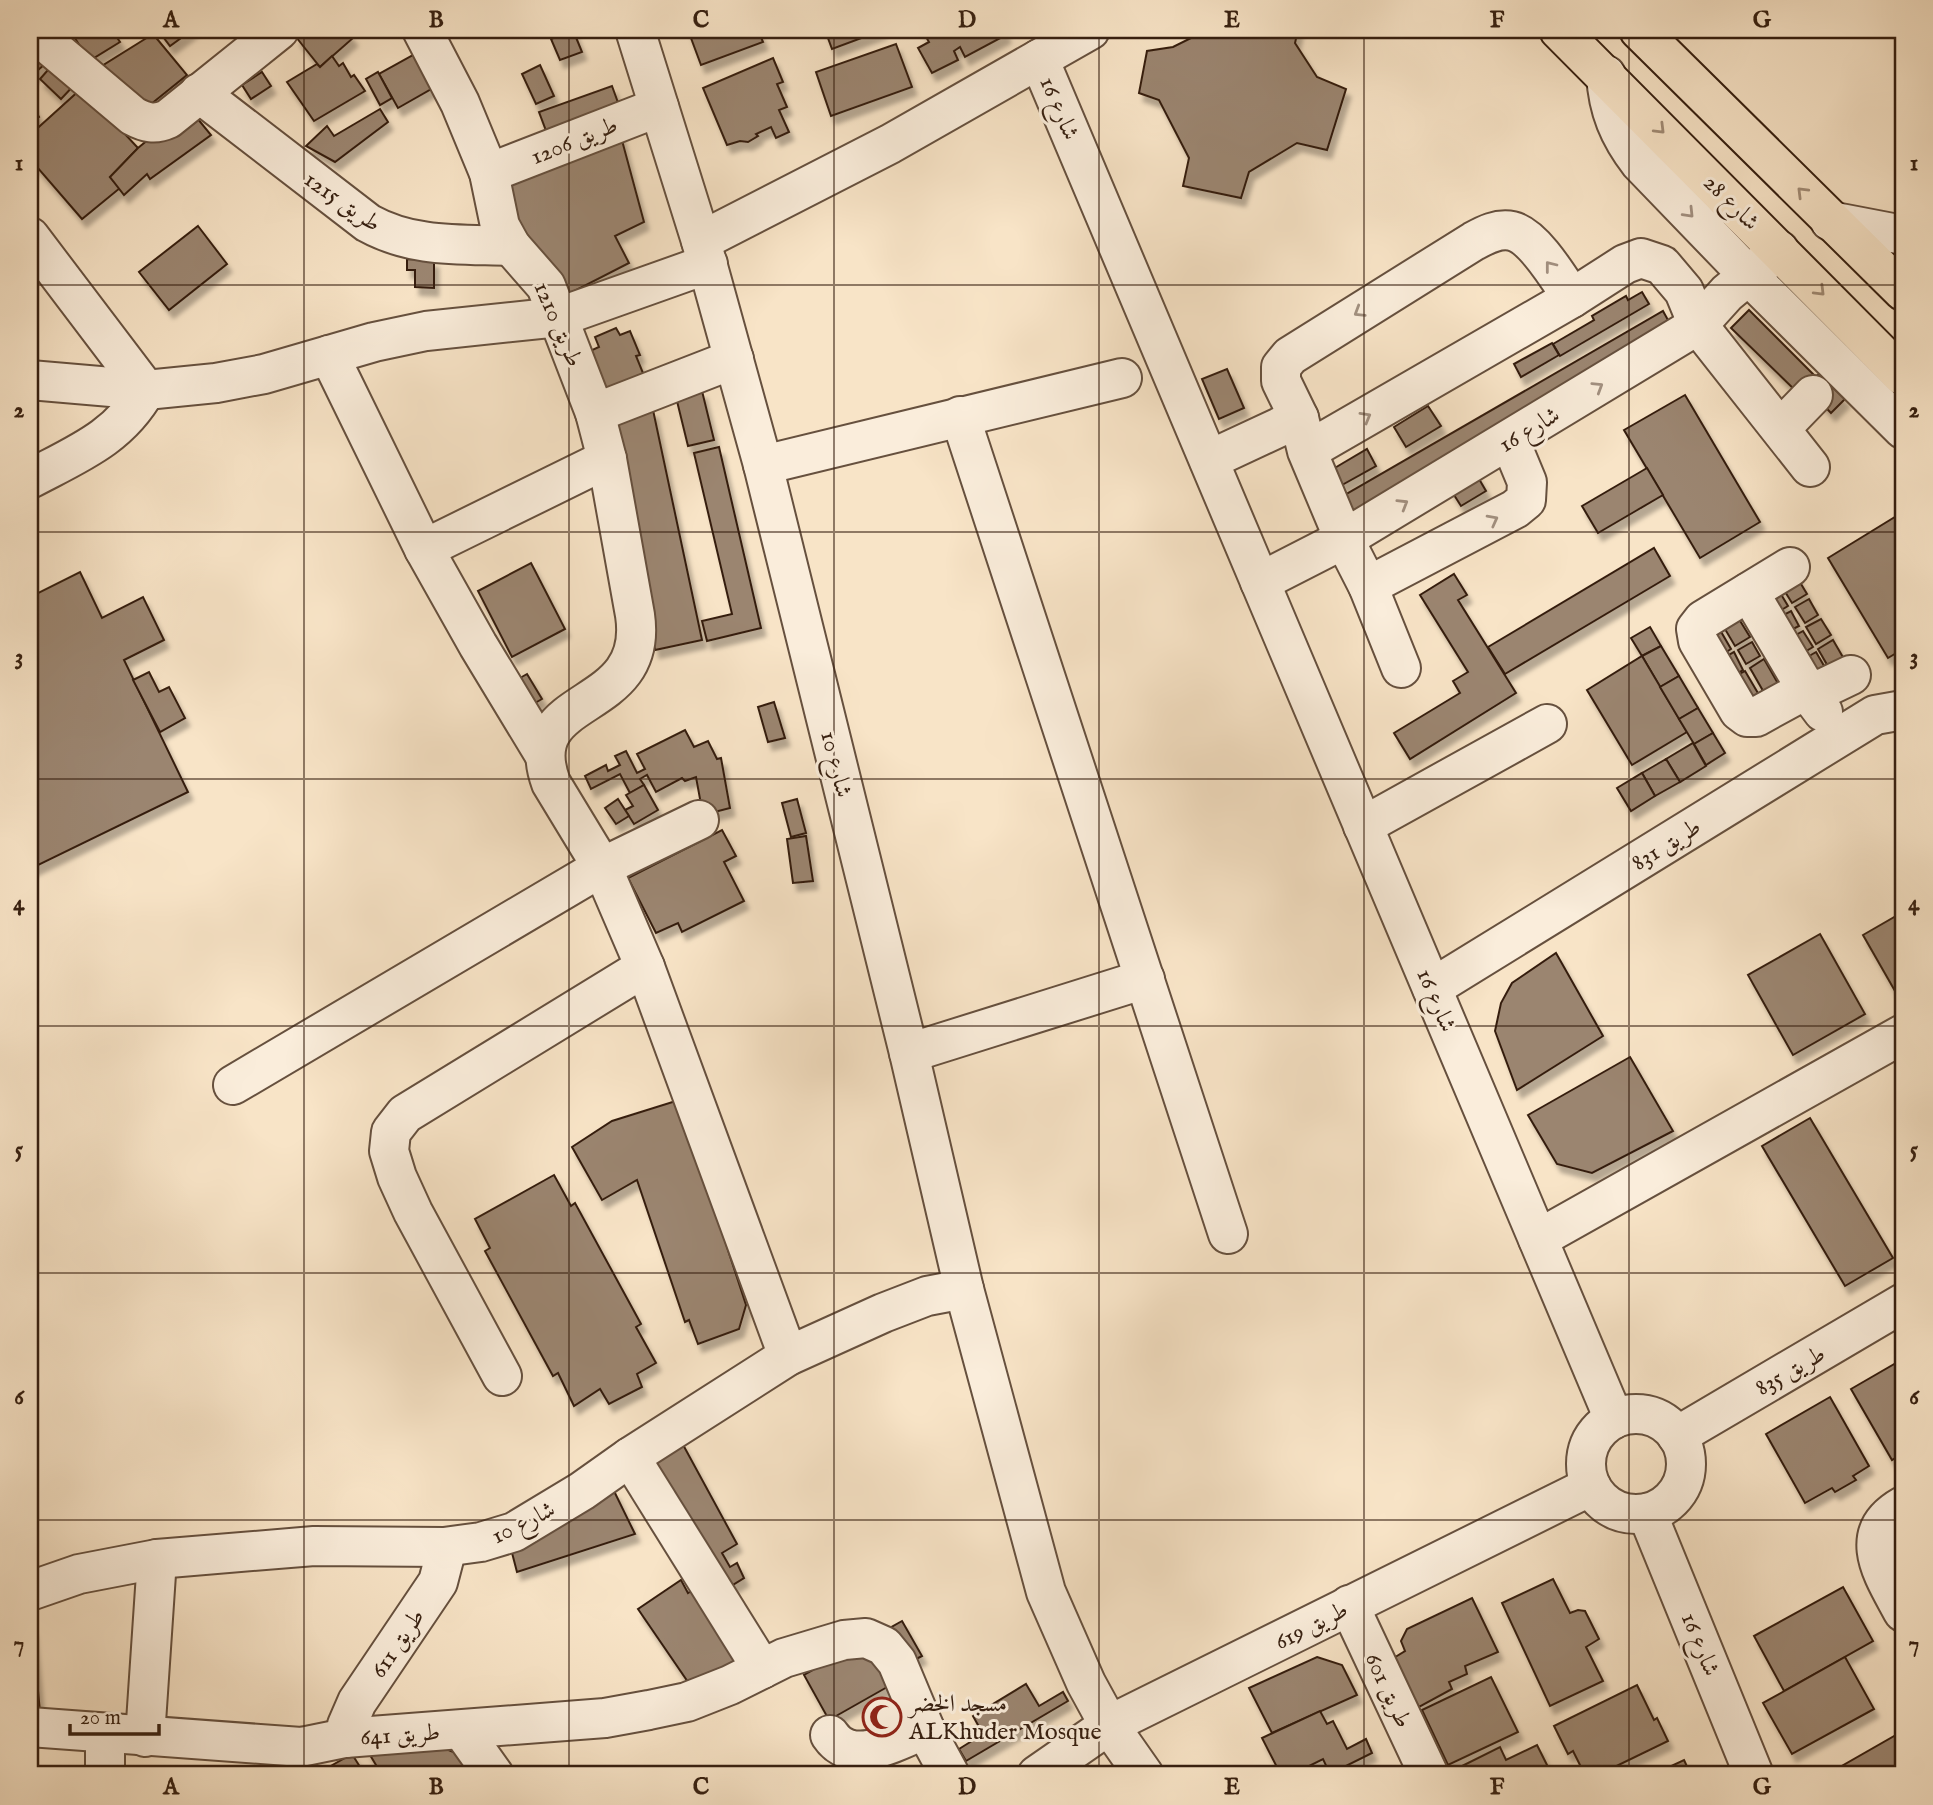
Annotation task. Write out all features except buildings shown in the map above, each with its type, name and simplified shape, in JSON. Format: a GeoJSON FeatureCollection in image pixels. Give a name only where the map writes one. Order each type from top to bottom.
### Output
{"type":"FeatureCollection","features":[{"type":"Feature","properties":{"kind":"main road","name":"شارع 28"},"geometry":{"type":"LineString","coordinates":[[1559,30],[1902,372]]}},
{"type":"Feature","properties":{"kind":"main road"},"geometry":{"type":"LineString","coordinates":[[1639,30],[1903,291]]}},
{"type":"Feature","properties":{"kind":"street"},"geometry":{"type":"LineString","coordinates":[[31,30],[133,116],[147,123],[168,119],[279,30]]}},
{"type":"Feature","properties":{"kind":"street","name":"طريق 1210"},"geometry":{"type":"LineString","coordinates":[[422,30],[460,103],[489,173],[500,226],[511,246],[546,286],[595,413],[607,459],[635,615],[635,649],[629,665],[618,679],[554,727],[546,740],[544,754]]}},
{"type":"Feature","properties":{"kind":"street"},"geometry":{"type":"LineString","coordinates":[[635,30],[705,252]]}},
{"type":"Feature","properties":{"kind":"street","name":"شارع 16"},"geometry":{"type":"LineString","coordinates":[[30,380],[146,390],[216,383],[264,374],[374,342],[426,331],[559,317],[705,252],[836,173],[1090,30]]}},
{"type":"Feature","properties":{"kind":"street","name":"شارع 16"},"geometry":{"type":"LineString","coordinates":[[1039,59],[1614,1419]]}},
{"type":"Feature","properties":{"kind":"street"},"geometry":{"type":"LineString","coordinates":[[1606,75],[1611,114],[1628,148],[1748,275],[1827,381],[1903,429]]}},
{"type":"Feature","properties":{"kind":"street","name":"طريق 1215"},"geometry":{"type":"LineString","coordinates":[[187,104],[382,231],[414,242],[511,246]]}},
{"type":"Feature","properties":{"kind":"street","name":"طريق 1206"},"geometry":{"type":"LineString","coordinates":[[489,173],[659,107]]}},
{"type":"Feature","properties":{"kind":"street"},"geometry":{"type":"LineString","coordinates":[[1830,221],[1903,235]]}},
{"type":"Feature","properties":{"kind":"street"},"geometry":{"type":"LineString","coordinates":[[1401,668],[1368,586],[1344,539],[1281,381],[1281,367],[1290,356],[1486,235],[1498,231],[1513,231],[1527,240],[1553,270],[1572,298]]}},
{"type":"Feature","properties":{"kind":"street"},"geometry":{"type":"LineString","coordinates":[[30,237],[146,390],[130,415],[109,436],[30,479]]}},
{"type":"Feature","properties":{"kind":"street","name":"شارع 16"},"geometry":{"type":"LineString","coordinates":[[1260,582],[1344,539],[1698,325],[1727,293],[1779,250]]}},
{"type":"Feature","properties":{"kind":"street","name":"شارع 10"},"geometry":{"type":"LineString","coordinates":[[705,252],[763,465],[909,1053],[964,1289],[1046,1592],[1086,1683],[1109,1725],[1144,1775]]}},
{"type":"Feature","properties":{"kind":"street"},"geometry":{"type":"LineString","coordinates":[[1209,460],[1303,435],[1572,298],[1625,264],[1641,258],[1662,265],[1685,291],[1698,325],[1810,467]]}},
{"type":"Feature","properties":{"kind":"street"},"geometry":{"type":"LineString","coordinates":[[329,355],[425,549],[478,645],[544,754],[551,783],[602,867],[645,967],[788,1356]]}},
{"type":"Feature","properties":{"kind":"street"},"geometry":{"type":"LineString","coordinates":[[595,413],[734,359]]}},
{"type":"Feature","properties":{"kind":"street"},"geometry":{"type":"LineString","coordinates":[[763,465],[1122,378]]}},
{"type":"Feature","properties":{"kind":"street"},"geometry":{"type":"LineString","coordinates":[[1781,428],[1827,381]]}},
{"type":"Feature","properties":{"kind":"street"},"geometry":{"type":"LineString","coordinates":[[960,416],[1228,1234]]}},
{"type":"Feature","properties":{"kind":"street"},"geometry":{"type":"LineString","coordinates":[[1368,586],[1515,509],[1526,500],[1527,482],[1510,441]]}},
{"type":"Feature","properties":{"kind":"street"},"geometry":{"type":"LineString","coordinates":[[425,549],[607,459]]}},
{"type":"Feature","properties":{"kind":"street"},"geometry":{"type":"LineString","coordinates":[[1790,567],[1703,620],[1696,629],[1698,641],[1739,710],[1746,717],[1756,717],[1784,701],[1826,687],[1851,675]]}},
{"type":"Feature","properties":{"kind":"street"},"geometry":{"type":"LineString","coordinates":[[1749,592],[1808,692],[1841,736]]}},
{"type":"Feature","properties":{"kind":"street","name":"طريق 831"},"geometry":{"type":"LineString","coordinates":[[1432,988],[1875,715],[1903,710]]}},
{"type":"Feature","properties":{"kind":"street"},"geometry":{"type":"LineString","coordinates":[[1363,827],[1547,724]]}},
{"type":"Feature","properties":{"kind":"street"},"geometry":{"type":"LineString","coordinates":[[233,1085],[602,867],[699,820]]}},
{"type":"Feature","properties":{"kind":"street"},"geometry":{"type":"LineString","coordinates":[[502,1376],[413,1212],[397,1177],[389,1151],[391,1132],[405,1114],[645,967]]}},
{"type":"Feature","properties":{"kind":"street"},"geometry":{"type":"LineString","coordinates":[[909,1053],[1144,979]]}},
{"type":"Feature","properties":{"kind":"street"},"geometry":{"type":"LineString","coordinates":[[1538,1239],[1903,1034]]}},
{"type":"Feature","properties":{"kind":"street","name":"شارع 10"},"geometry":{"type":"LineString","coordinates":[[30,1591],[79,1574],[157,1559],[314,1546],[444,1546],[481,1542],[514,1532],[582,1491],[630,1457],[788,1356],[927,1296],[964,1289]]}},
{"type":"Feature","properties":{"kind":"street","name":"طريق 835"},"geometry":{"type":"LineString","coordinates":[[1677,1436],[1903,1303]]}},
{"type":"Feature","properties":{"kind":"street"},"geometry":{"type":"LineString","coordinates":[[1642,1414],[1667,1425],[1677,1436],[1684,1450],[1686,1466],[1682,1482],[1668,1501],[1647,1513],[1634,1514],[1609,1506],[1591,1486],[1586,1471],[1586,1455],[1591,1441],[1601,1428],[1614,1419],[1642,1414]]}},
{"type":"Feature","properties":{"kind":"street"},"geometry":{"type":"LineString","coordinates":[[630,1457],[773,1664]]}},
{"type":"Feature","properties":{"kind":"street","name":"طريق 619"},"geometry":{"type":"LineString","coordinates":[[1037,1775],[1109,1725],[1591,1486]]}},
{"type":"Feature","properties":{"kind":"street"},"geometry":{"type":"LineString","coordinates":[[1903,1506],[1889,1516],[1882,1526],[1876,1550],[1883,1574],[1903,1612]]}},
{"type":"Feature","properties":{"kind":"street","name":"شارع 16"},"geometry":{"type":"LineString","coordinates":[[1647,1513],[1754,1775]]}},
{"type":"Feature","properties":{"kind":"street","name":"طريق 611"},"geometry":{"type":"LineString","coordinates":[[345,1738],[351,1713],[357,1702],[438,1582],[444,1559],[444,1546]]}},
{"type":"Feature","properties":{"kind":"street"},"geometry":{"type":"LineString","coordinates":[[145,1737],[157,1559]]}},
{"type":"Feature","properties":{"kind":"street","name":"طريق 601"},"geometry":{"type":"LineString","coordinates":[[1349,1605],[1429,1775]]}},
{"type":"Feature","properties":{"kind":"street","name":"طريق 641"},"geometry":{"type":"LineString","coordinates":[[30,1727],[145,1737],[302,1761],[345,1738],[605,1718],[687,1702],[773,1664],[844,1640],[866,1638],[884,1646],[897,1662],[925,1729]]}},
{"type":"Feature","properties":{"kind":"street"},"geometry":{"type":"LineString","coordinates":[[830,1735],[834,1742],[855,1751],[872,1750],[925,1729],[950,1775]]}},
{"type":"Feature","properties":{"kind":"street"},"geometry":{"type":"LineString","coordinates":[[462,1730],[494,1775]]}},
{"type":"Feature","properties":{"kind":"street"},"geometry":{"type":"LineString","coordinates":[[105,1734],[105,1775]]}},
{"type":"Feature","properties":{"kind":"place","name":"مسجد الخضر ALKhuder Mosque"},"geometry":{"type":"Point","coordinates":[882,1717]}}]}
